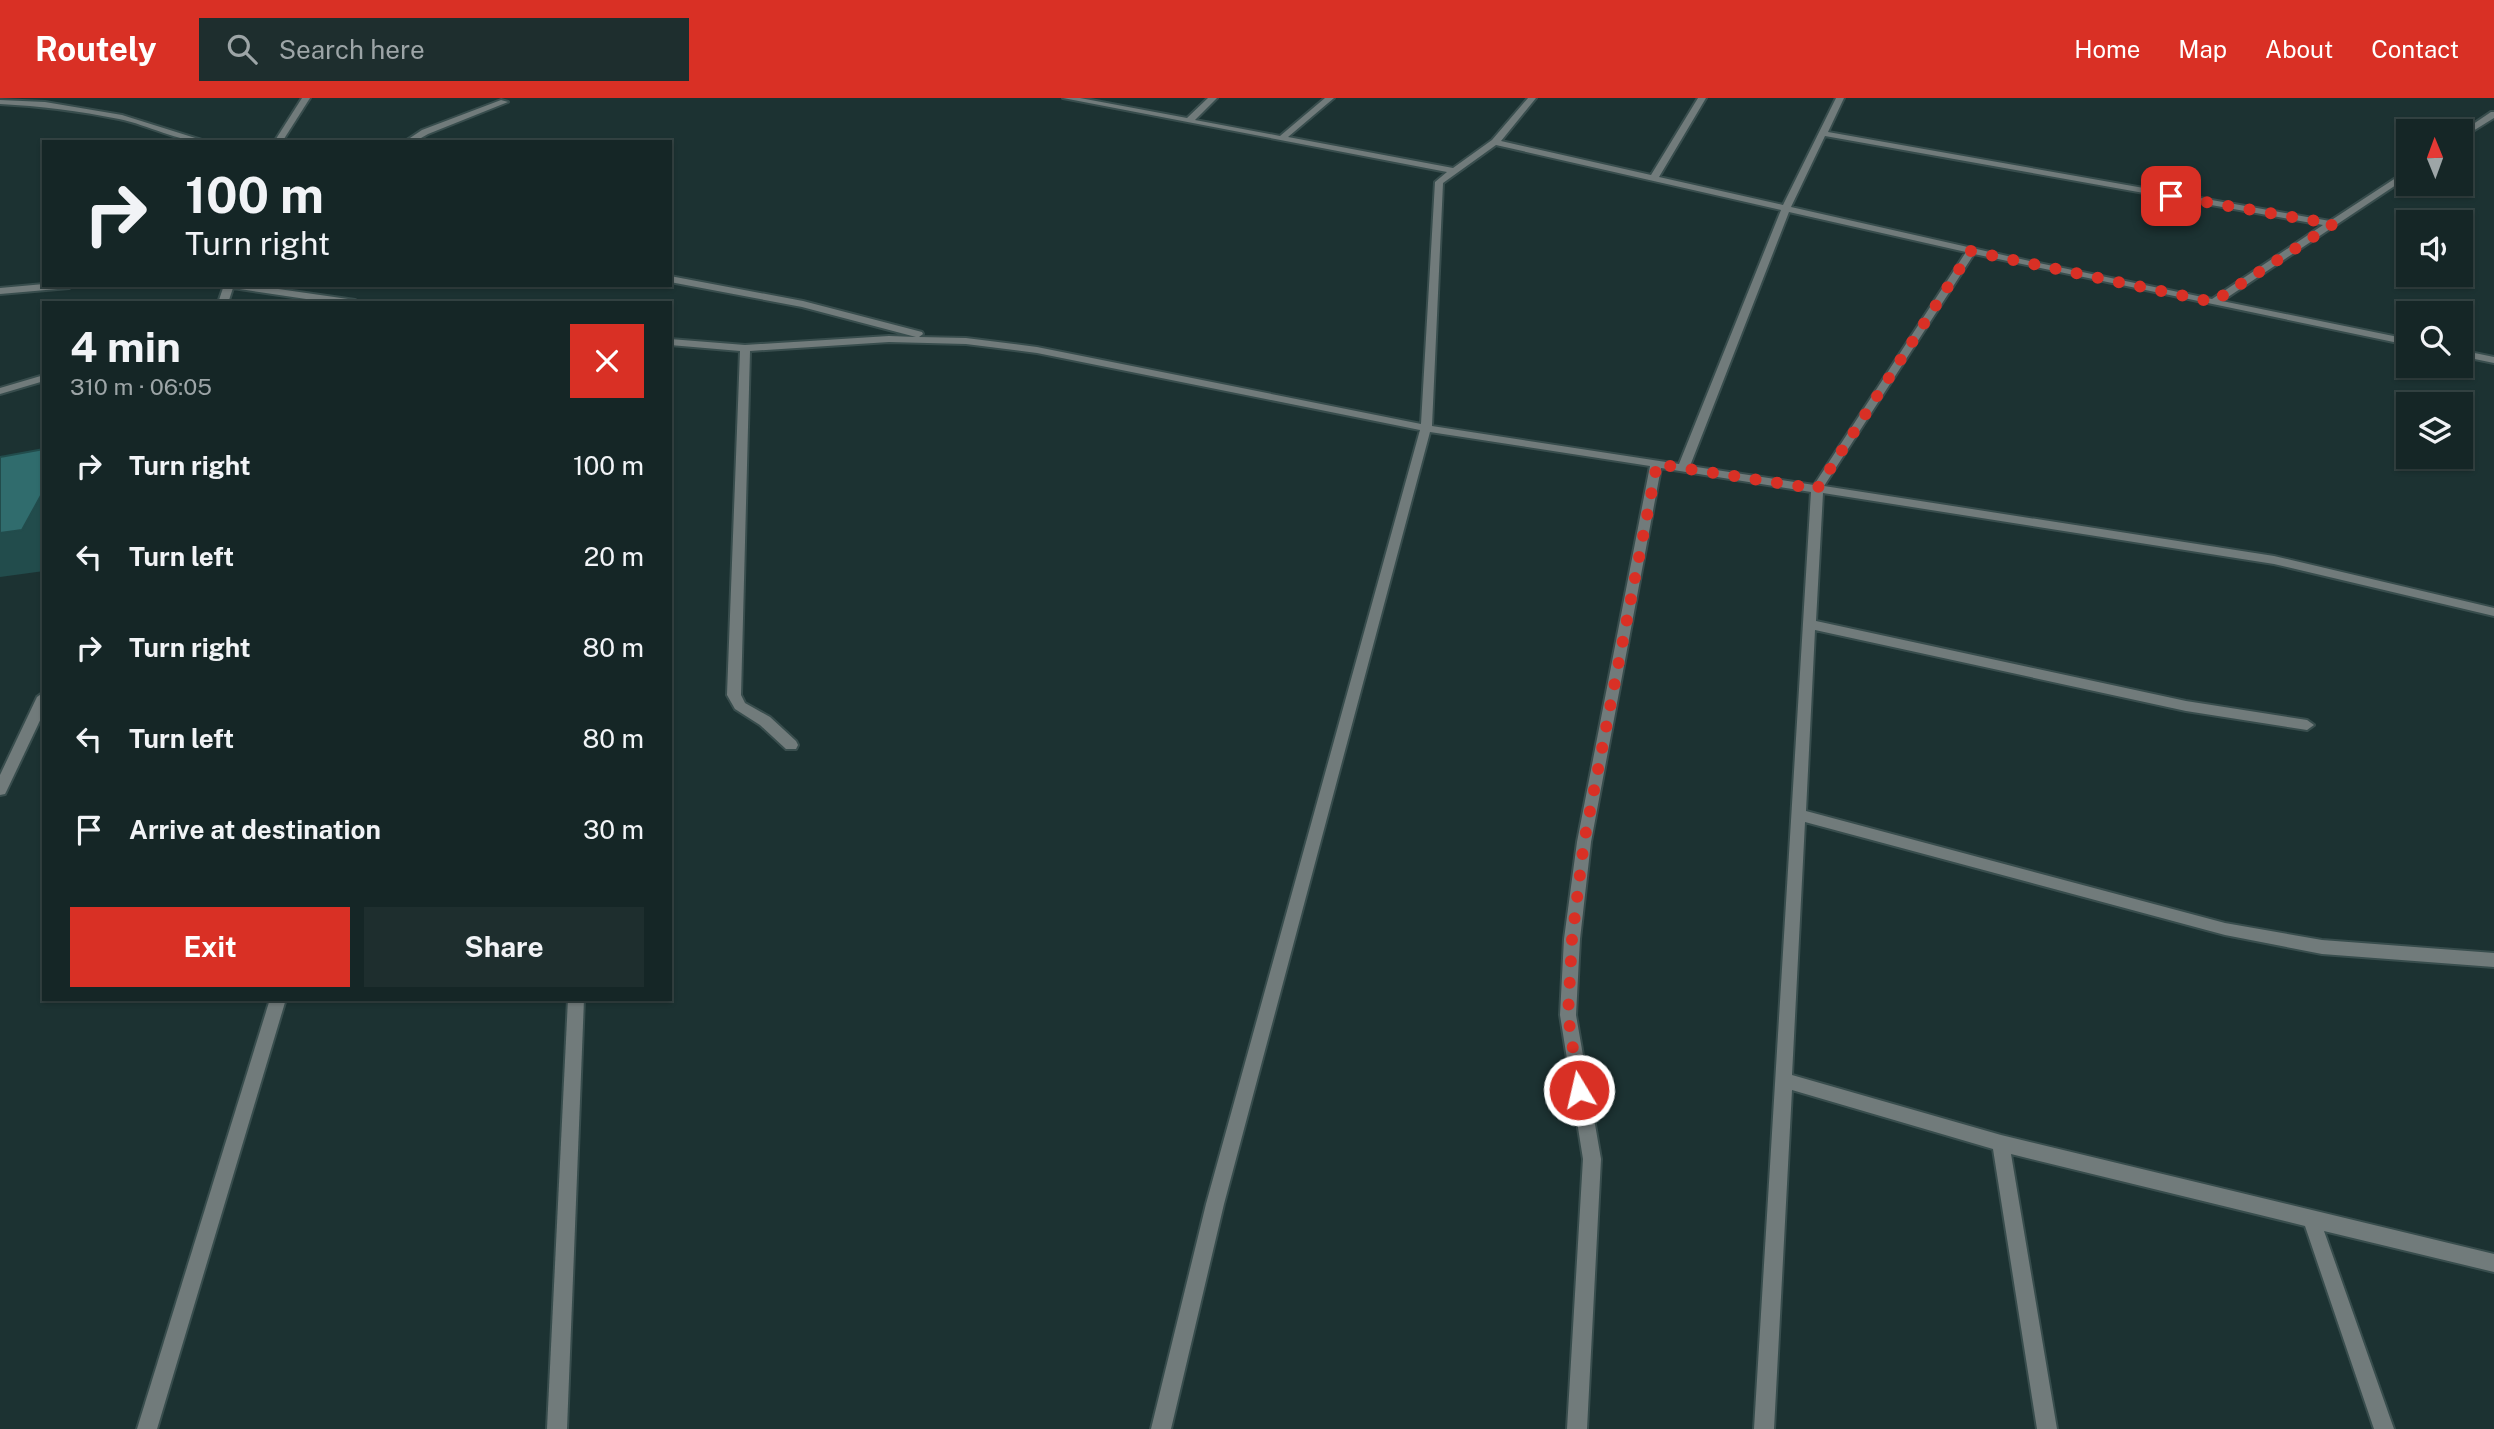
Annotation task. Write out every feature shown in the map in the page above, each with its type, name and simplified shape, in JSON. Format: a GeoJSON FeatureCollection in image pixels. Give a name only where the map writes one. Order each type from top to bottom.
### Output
{"type":"FeatureCollection","features":[{"type":"Feature","properties":{"kind":"street"},"geometry":{"type":"LineString","coordinates":[[279,140],[306,98]]}},
{"type":"Feature","properties":{"kind":"street"},"geometry":{"type":"LineString","coordinates":[[1067,98],[1454,171]]}},
{"type":"Feature","properties":{"kind":"street"},"geometry":{"type":"LineString","coordinates":[[1189,121],[1213,98]]}},
{"type":"Feature","properties":{"kind":"street"},"geometry":{"type":"LineString","coordinates":[[1281,139],[1330,98]]}},
{"type":"Feature","properties":{"kind":"street"},"geometry":{"type":"LineString","coordinates":[[1161,1429],[1215,1203],[1426,428],[1439,182],[1495,142],[1532,98]]}},
{"type":"Feature","properties":{"kind":"street"},"geometry":{"type":"LineString","coordinates":[[1654,177],[1702,98]]}},
{"type":"Feature","properties":{"kind":"street"},"geometry":{"type":"LineString","coordinates":[[1683,468],[1786,208],[1840,98]]}},
{"type":"Feature","properties":{"kind":"street"},"geometry":{"type":"LineString","coordinates":[[0,102],[45,104],[122,117],[197,140]]}},
{"type":"Feature","properties":{"kind":"street"},"geometry":{"type":"LineString","coordinates":[[411,140],[425,132],[504,102]]}},
{"type":"Feature","properties":{"kind":"street"},"geometry":{"type":"LineString","coordinates":[[2473,128],[2494,114]]}},
{"type":"Feature","properties":{"kind":"street"},"geometry":{"type":"LineString","coordinates":[[1822,133],[2333,224]]}},
{"type":"Feature","properties":{"kind":"street"},"geometry":{"type":"LineString","coordinates":[[1495,142],[1971,251],[2396,340]]}},
{"type":"Feature","properties":{"kind":"street"},"geometry":{"type":"LineString","coordinates":[[2213,302],[2396,181]]}},
{"type":"Feature","properties":{"kind":"street"},"geometry":{"type":"LineString","coordinates":[[1764,1429],[1817,489],[1971,251]]}},
{"type":"Feature","properties":{"kind":"street"},"geometry":{"type":"LineString","coordinates":[[672,279],[803,304],[941,340]]}},
{"type":"Feature","properties":{"kind":"street"},"geometry":{"type":"LineString","coordinates":[[0,291],[46,287]]}},
{"type":"Feature","properties":{"kind":"street"},"geometry":{"type":"LineString","coordinates":[[243,287],[341,301]]}},
{"type":"Feature","properties":{"kind":"street"},"geometry":{"type":"LineString","coordinates":[[672,342],[745,348],[889,339],[941,340],[1037,350],[1426,428],[2274,560],[2494,612]]}},
{"type":"Feature","properties":{"kind":"street"},"geometry":{"type":"LineString","coordinates":[[745,348],[734,695],[740,706],[765,721],[790,745]]}},
{"type":"Feature","properties":{"kind":"street"},"geometry":{"type":"LineString","coordinates":[[2473,356],[2494,360]]}},
{"type":"Feature","properties":{"kind":"street"},"geometry":{"type":"LineString","coordinates":[[0,391],[42,379]]}},
{"type":"Feature","properties":{"kind":"street"},"geometry":{"type":"LineString","coordinates":[[1577,1429],[1592,1159],[1568,1015],[1572,939],[1584,842],[1657,464]]}},
{"type":"Feature","properties":{"kind":"street"},"geometry":{"type":"LineString","coordinates":[[1809,624],[2186,706],[2307,725]]}},
{"type":"Feature","properties":{"kind":"street"},"geometry":{"type":"LineString","coordinates":[[0,790],[42,701]]}},
{"type":"Feature","properties":{"kind":"street"},"geometry":{"type":"LineString","coordinates":[[1799,816],[2225,929],[2322,947],[2494,960]]}},
{"type":"Feature","properties":{"kind":"street"},"geometry":{"type":"LineString","coordinates":[[147,1429],[277,1001]]}},
{"type":"Feature","properties":{"kind":"street"},"geometry":{"type":"LineString","coordinates":[[557,1429],[576,1001]]}},
{"type":"Feature","properties":{"kind":"street"},"geometry":{"type":"LineString","coordinates":[[1784,1080],[2001,1143],[2494,1263]]}},
{"type":"Feature","properties":{"kind":"street"},"geometry":{"type":"LineString","coordinates":[[2001,1143],[2047,1429]]}},
{"type":"Feature","properties":{"kind":"street"},"geometry":{"type":"LineString","coordinates":[[2311,1219],[2384,1429]]}},
{"type":"Feature","properties":{"kind":"building"},"geometry":{"type":"Polygon","coordinates":[[[42,449],[42,494],[22,530],[0,533],[0,457],[42,449]]]}},
{"type":"Feature","properties":{"kind":"route"},"geometry":{"type":"LineString","coordinates":[[1579,1090],[1568,1015],[1572,939],[1584,842],[1657,464],[1817,489],[1971,251],[2213,302],[2333,224],[2171,196]]}}]}
